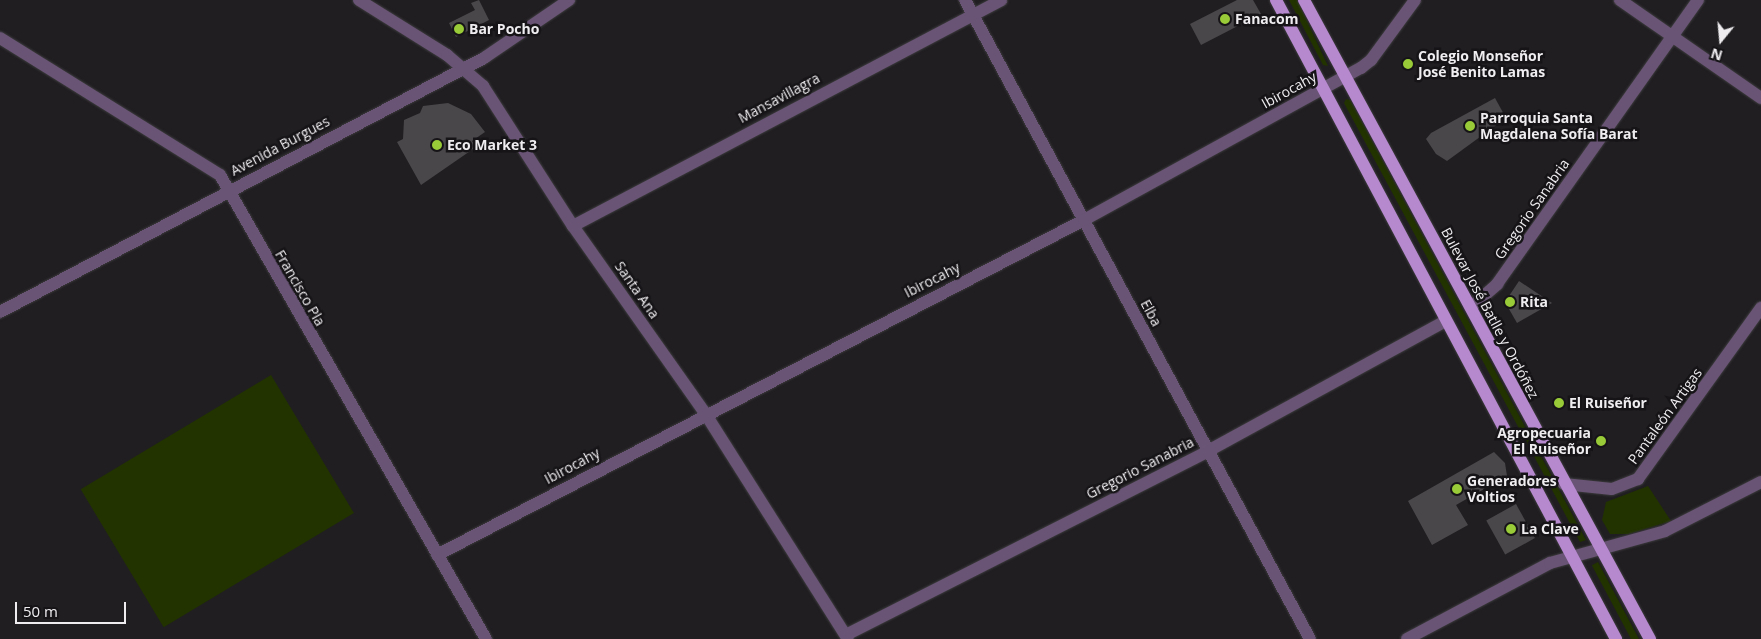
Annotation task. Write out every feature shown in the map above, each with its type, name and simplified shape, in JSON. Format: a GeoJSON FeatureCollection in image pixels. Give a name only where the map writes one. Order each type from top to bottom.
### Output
{"type":"FeatureCollection","features":[{"type":"Feature","properties":{"kind":"main road"},"geometry":{"type":"LineString","coordinates":[[1276,0],[1444,321],[1616,639]]}},
{"type":"Feature","properties":{"kind":"main road","name":"Bulevar José Batlle y Ordóñez"},"geometry":{"type":"LineString","coordinates":[[1304,0],[1471,307],[1564,484],[1603,549],[1650,639]]}},
{"type":"Feature","properties":{"kind":"street","name":"Santa Ana"},"geometry":{"type":"LineString","coordinates":[[359,0],[462,68],[483,86],[574,226],[705,413],[847,637]]}},
{"type":"Feature","properties":{"kind":"street","name":"Avenida Burgues"},"geometry":{"type":"LineString","coordinates":[[3,306],[502,48],[569,0]]}},
{"type":"Feature","properties":{"kind":"street","name":"Elba"},"geometry":{"type":"LineString","coordinates":[[965,0],[1310,639]]}},
{"type":"Feature","properties":{"kind":"street","name":"Mansavillagra"},"geometry":{"type":"LineString","coordinates":[[574,226],[1001,0]]}},
{"type":"Feature","properties":{"kind":"street","name":"Ibirocahy"},"geometry":{"type":"LineString","coordinates":[[437,555],[705,413],[1084,220],[1345,76],[1372,60],[1414,0]]}},
{"type":"Feature","properties":{"kind":"street"},"geometry":{"type":"LineString","coordinates":[[1620,0],[1761,98]]}},
{"type":"Feature","properties":{"kind":"street","name":"Gregorio Sanabria"},"geometry":{"type":"LineString","coordinates":[[1471,307],[1497,284],[1698,0]]}},
{"type":"Feature","properties":{"kind":"street","name":"Francisco Pla"},"geometry":{"type":"LineString","coordinates":[[0,38],[220,175],[486,639]]}},
{"type":"Feature","properties":{"kind":"street","name":"Pantaleón Artigas"},"geometry":{"type":"LineString","coordinates":[[1564,484],[1612,489],[1638,479],[1761,308]]}},
{"type":"Feature","properties":{"kind":"street","name":"Gregorio Sanabria"},"geometry":{"type":"LineString","coordinates":[[847,637],[1208,451],[1444,321]]}},
{"type":"Feature","properties":{"kind":"street"},"geometry":{"type":"LineString","coordinates":[[1407,639],[1550,563],[1670,529],[1761,482]]}},
{"type":"Feature","properties":{"kind":"green space"},"geometry":{"type":"Polygon","coordinates":[[[1289,0],[1297,0],[1328,66],[1323,65],[1289,0]]]}},
{"type":"Feature","properties":{"kind":"green space"},"geometry":{"type":"Polygon","coordinates":[[[1346,99],[1350,100],[1586,540],[1580,542],[1344,103],[1346,99]]]}},
{"type":"Feature","properties":{"kind":"green space"},"geometry":{"type":"Polygon","coordinates":[[[271,375],[354,513],[164,627],[81,489],[271,375]]]}},
{"type":"Feature","properties":{"kind":"green space"},"geometry":{"type":"Polygon","coordinates":[[[1648,486],[1671,521],[1628,534],[1610,534],[1602,520],[1606,502],[1648,486]]]}},
{"type":"Feature","properties":{"kind":"green space"},"geometry":{"type":"Polygon","coordinates":[[[1598,562],[1639,639],[1631,639],[1592,565],[1598,562]]]}},
{"type":"Feature","properties":{"kind":"building"},"geometry":{"type":"Polygon","coordinates":[[[479,0],[489,20],[456,37],[449,23],[475,10],[471,3],[479,0]]]}},
{"type":"Feature","properties":{"kind":"building","name":"Fanacom"},"geometry":{"type":"Polygon","coordinates":[[[1237,0],[1253,0],[1261,14],[1201,45],[1190,24],[1237,0]]]}},
{"type":"Feature","properties":{"kind":"building","name":"Parroquia Santa Magdalena Sofía Barat"},"geometry":{"type":"Polygon","coordinates":[[[1495,98],[1506,118],[1447,161],[1436,154],[1426,139],[1431,133],[1495,98]]]}},
{"type":"Feature","properties":{"kind":"building","name":"Eco Market 3"},"geometry":{"type":"Polygon","coordinates":[[[448,103],[471,114],[485,132],[472,141],[476,147],[421,185],[397,142],[403,139],[404,120],[420,113],[423,106],[448,103]]]}},
{"type":"Feature","properties":{"kind":"building"},"geometry":{"type":"Polygon","coordinates":[[[1519,281],[1552,303],[1517,323],[1505,302],[1519,281]]]}},
{"type":"Feature","properties":{"kind":"building","name":"Generadores Voltios"},"geometry":{"type":"Polygon","coordinates":[[[1494,452],[1505,463],[1507,476],[1456,505],[1468,525],[1432,545],[1408,501],[1494,452]]]}},
{"type":"Feature","properties":{"kind":"building","name":"La Clave"},"geometry":{"type":"Polygon","coordinates":[[[1516,504],[1535,538],[1505,555],[1486,520],[1516,504]]]}},
{"type":"Feature","properties":{"kind":"place","name":"Fanacom"},"geometry":{"type":"Point","coordinates":[1225,19]}},
{"type":"Feature","properties":{"kind":"place","name":"Bar Pocho"},"geometry":{"type":"Point","coordinates":[459,29]}},
{"type":"Feature","properties":{"kind":"place","name":"Colegio Monseñor José Benito Lamas"},"geometry":{"type":"Point","coordinates":[1408,64]}},
{"type":"Feature","properties":{"kind":"place","name":"Parroquia Santa Magdalena Sofía Barat"},"geometry":{"type":"Point","coordinates":[1470,126]}},
{"type":"Feature","properties":{"kind":"place","name":"Eco Market 3"},"geometry":{"type":"Point","coordinates":[437,145]}},
{"type":"Feature","properties":{"kind":"place","name":"Rita"},"geometry":{"type":"Point","coordinates":[1510,302]}},
{"type":"Feature","properties":{"kind":"place","name":"El Ruiseñor"},"geometry":{"type":"Point","coordinates":[1559,403]}},
{"type":"Feature","properties":{"kind":"place","name":"Agropecuaria El Ruiseñor"},"geometry":{"type":"Point","coordinates":[1601,441]}},
{"type":"Feature","properties":{"kind":"place","name":"Generadores Voltios"},"geometry":{"type":"Point","coordinates":[1457,489]}},
{"type":"Feature","properties":{"kind":"place","name":"La Clave"},"geometry":{"type":"Point","coordinates":[1511,529]}}]}
